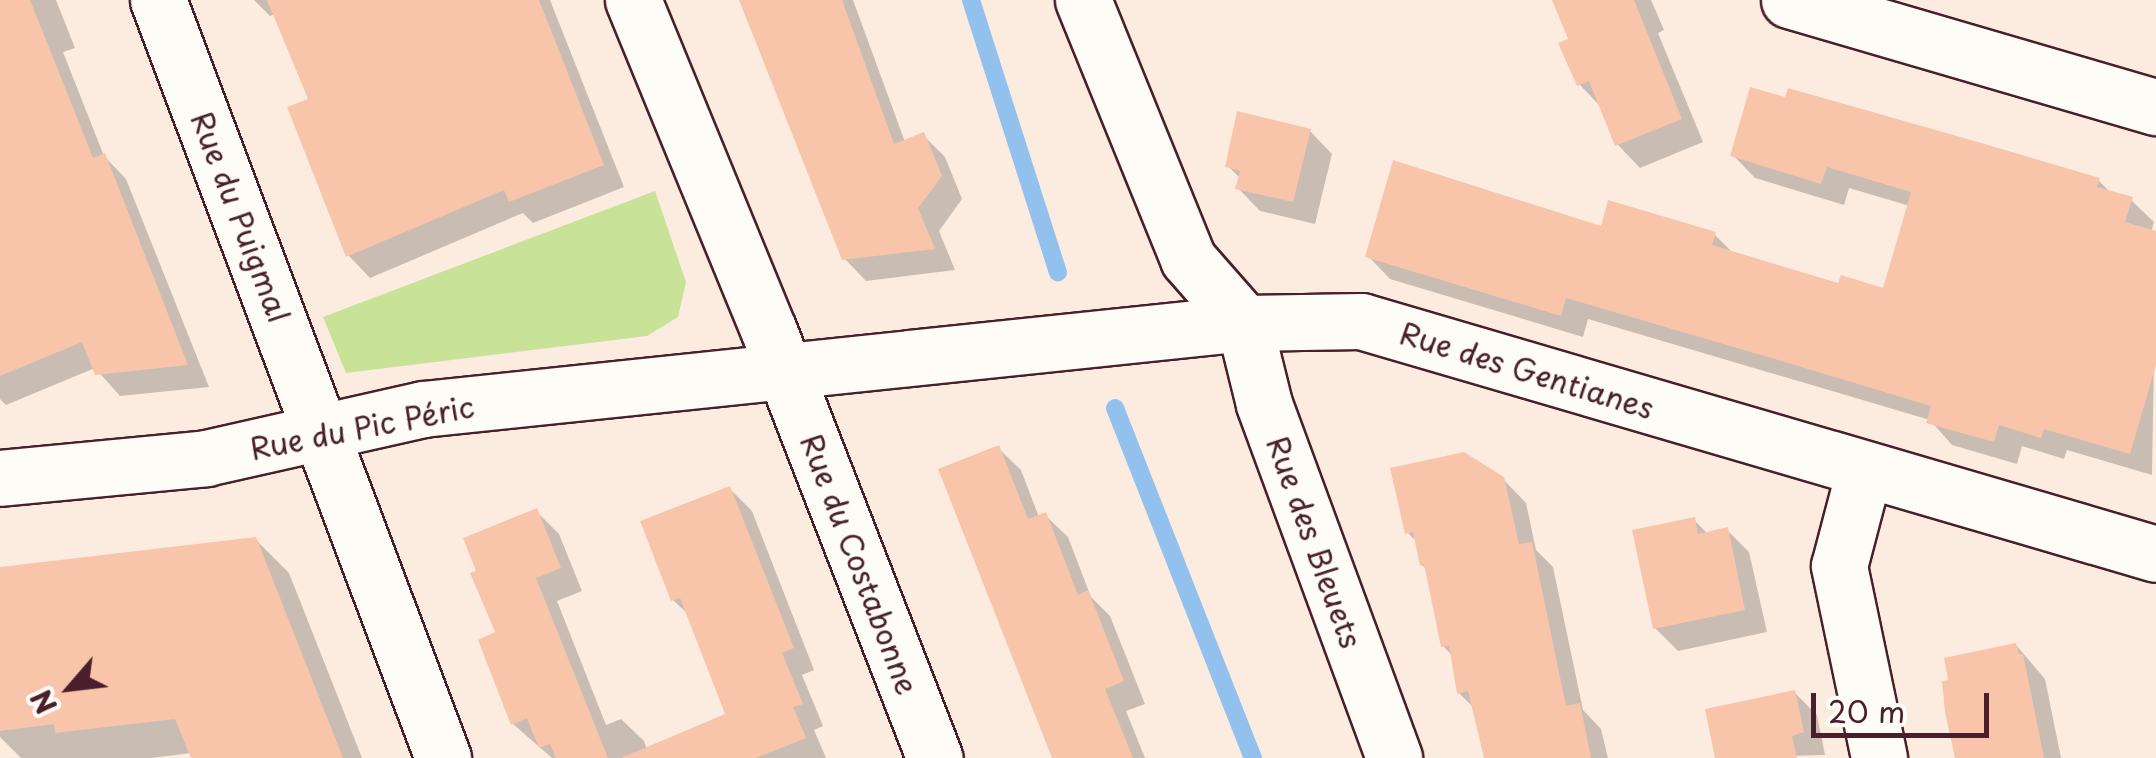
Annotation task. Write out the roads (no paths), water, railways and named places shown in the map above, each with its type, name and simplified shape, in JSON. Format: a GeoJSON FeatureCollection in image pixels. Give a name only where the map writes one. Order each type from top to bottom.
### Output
{"type":"FeatureCollection","features":[{"type":"Feature","properties":{"kind":"street","name":"Rue du Puigmal"},"geometry":{"type":"LineString","coordinates":[[158,0],[324,433]]}},
{"type":"Feature","properties":{"kind":"street","name":"Rue du Costabonne"},"geometry":{"type":"LineString","coordinates":[[633,0],[936,758]]}},
{"type":"Feature","properties":{"kind":"street"},"geometry":{"type":"LineString","coordinates":[[1082,0],[1188,259],[1244,323]]}},
{"type":"Feature","properties":{"kind":"street"},"geometry":{"type":"LineString","coordinates":[[1788,0],[2154,96]]}},
{"type":"Feature","properties":{"kind":"street","name":"Rue des Gentianes"},"geometry":{"type":"LineString","coordinates":[[784,371],[1244,323],[1360,320],[2156,554]]}},
{"type":"Feature","properties":{"kind":"street","name":"Rue des Bleuets"},"geometry":{"type":"LineString","coordinates":[[1244,323],[1264,404],[1394,758]]}},
{"type":"Feature","properties":{"kind":"street","name":"Rue du Pic Péric"},"geometry":{"type":"LineString","coordinates":[[0,478],[206,458],[423,408],[784,371]]}},
{"type":"Feature","properties":{"kind":"street"},"geometry":{"type":"LineString","coordinates":[[324,433],[443,758]]}},
{"type":"Feature","properties":{"kind":"street"},"geometry":{"type":"LineString","coordinates":[[1864,471],[1839,566],[1879,758]]}},
{"type":"Feature","properties":{"kind":"waterway"},"geometry":{"type":"LineString","coordinates":[[971,0],[1058,272]]}},
{"type":"Feature","properties":{"kind":"waterway"},"geometry":{"type":"LineString","coordinates":[[1115,408],[1253,758]]}}]}
